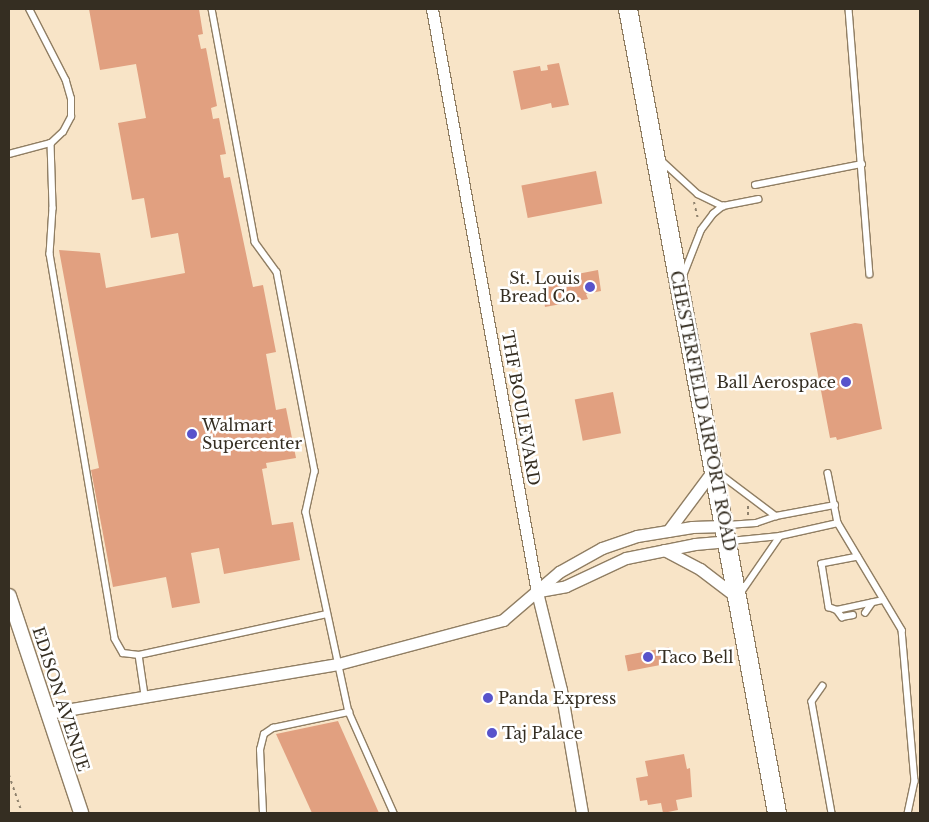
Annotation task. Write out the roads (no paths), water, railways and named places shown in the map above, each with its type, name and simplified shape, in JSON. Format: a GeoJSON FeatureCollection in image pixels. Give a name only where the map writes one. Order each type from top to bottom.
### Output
{"type":"FeatureCollection","features":[{"type":"Feature","properties":{"kind":"main road","name":"CHESTERFIELD AIRPORT ROAD"},"geometry":{"type":"LineString","coordinates":[[628,9],[777,813]]}},
{"type":"Feature","properties":{"kind":"street","name":"THF BOULEVARD"},"geometry":{"type":"LineString","coordinates":[[432,9],[538,592],[561,690],[582,813]]}},
{"type":"Feature","properties":{"kind":"street"},"geometry":{"type":"LineString","coordinates":[[668,531],[714,469]]}},
{"type":"Feature","properties":{"kind":"street"},"geometry":{"type":"LineString","coordinates":[[48,714],[145,695],[338,664],[503,620],[538,592],[559,572],[602,548],[628,538],[668,531],[726,534]]}},
{"type":"Feature","properties":{"kind":"street"},"geometry":{"type":"LineString","coordinates":[[538,592],[566,586],[626,558],[726,534]]}},
{"type":"Feature","properties":{"kind":"street"},"geometry":{"type":"LineString","coordinates":[[664,550],[700,568],[738,598]]}},
{"type":"Feature","properties":{"kind":"street","name":"EDISON AVENUE"},"geometry":{"type":"LineString","coordinates":[[9,596],[81,813]]}},
{"type":"Feature","properties":{"kind":"lane"},"geometry":{"type":"LineString","coordinates":[[9,154],[50,143],[63,132],[71,117],[71,99],[66,81],[29,9]]}},
{"type":"Feature","properties":{"kind":"lane"},"geometry":{"type":"LineString","coordinates":[[212,9],[255,242],[277,272],[283,302],[314,471],[306,512],[348,712],[394,813]]}},
{"type":"Feature","properties":{"kind":"lane"},"geometry":{"type":"LineString","coordinates":[[849,9],[870,274]]}},
{"type":"Feature","properties":{"kind":"lane"},"geometry":{"type":"LineString","coordinates":[[50,143],[53,208],[50,254],[115,639],[123,653],[139,655],[327,614]]}},
{"type":"Feature","properties":{"kind":"lane"},"geometry":{"type":"LineString","coordinates":[[655,155],[698,194],[723,206]]}},
{"type":"Feature","properties":{"kind":"lane"},"geometry":{"type":"LineString","coordinates":[[755,185],[862,164]]}},
{"type":"Feature","properties":{"kind":"lane"},"geometry":{"type":"LineString","coordinates":[[679,286],[701,230],[723,206],[758,199]]}},
{"type":"Feature","properties":{"kind":"lane"},"geometry":{"type":"LineString","coordinates":[[714,469],[746,496],[776,516]]}},
{"type":"Feature","properties":{"kind":"lane"},"geometry":{"type":"LineString","coordinates":[[828,473],[838,523],[902,630],[909,681],[915,781],[908,813],[903,813]]}},
{"type":"Feature","properties":{"kind":"lane"},"geometry":{"type":"LineString","coordinates":[[726,534],[776,516],[835,505]]}},
{"type":"Feature","properties":{"kind":"lane"},"geometry":{"type":"LineString","coordinates":[[726,534],[780,536],[838,523]]}},
{"type":"Feature","properties":{"kind":"lane"},"geometry":{"type":"LineString","coordinates":[[738,598],[780,536]]}},
{"type":"Feature","properties":{"kind":"lane"},"geometry":{"type":"LineString","coordinates":[[858,557],[822,564],[829,607],[837,610],[883,600]]}},
{"type":"Feature","properties":{"kind":"lane"},"geometry":{"type":"LineString","coordinates":[[865,614],[872,603]]}},
{"type":"Feature","properties":{"kind":"lane"},"geometry":{"type":"LineString","coordinates":[[837,610],[842,617],[854,615]]}},
{"type":"Feature","properties":{"kind":"lane"},"geometry":{"type":"LineString","coordinates":[[139,655],[145,695]]}},
{"type":"Feature","properties":{"kind":"lane"},"geometry":{"type":"LineString","coordinates":[[823,686],[812,702],[832,813]]}},
{"type":"Feature","properties":{"kind":"lane"},"geometry":{"type":"LineString","coordinates":[[263,813],[260,750],[264,734],[273,728],[348,712]]}},
{"type":"Feature","properties":{"kind":"place","name":"St. Louis Bread Co."},"geometry":{"type":"Point","coordinates":[590,287]}},
{"type":"Feature","properties":{"kind":"place","name":"Ball Aerospace"},"geometry":{"type":"Point","coordinates":[846,382]}},
{"type":"Feature","properties":{"kind":"place","name":"Walmart Supercenter"},"geometry":{"type":"Point","coordinates":[192,434]}},
{"type":"Feature","properties":{"kind":"place","name":"Taco Bell"},"geometry":{"type":"Point","coordinates":[648,657]}},
{"type":"Feature","properties":{"kind":"place","name":"Panda Express"},"geometry":{"type":"Point","coordinates":[488,698]}},
{"type":"Feature","properties":{"kind":"place","name":"Taj Palace"},"geometry":{"type":"Point","coordinates":[492,733]}}]}
